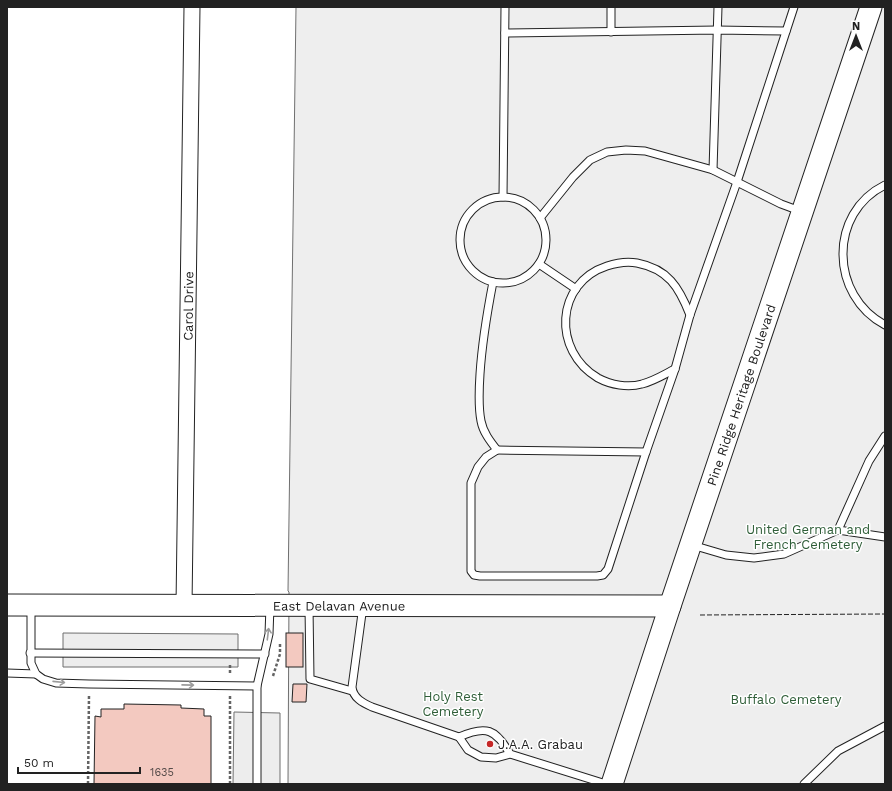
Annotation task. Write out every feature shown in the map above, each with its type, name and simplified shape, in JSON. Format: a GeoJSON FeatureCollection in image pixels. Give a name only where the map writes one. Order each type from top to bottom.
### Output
{"type":"FeatureCollection","features":[{"type":"Feature","properties":{"kind":"street","name":"Carol Drive"},"geometry":{"type":"LineString","coordinates":[[184,606],[192,7]]}},
{"type":"Feature","properties":{"kind":"street","name":"Pine Ridge Heritage Boulevard"},"geometry":{"type":"LineString","coordinates":[[612,784],[670,606],[871,7]]}},
{"type":"Feature","properties":{"kind":"street","name":"East Delavan Avenue"},"geometry":{"type":"LineString","coordinates":[[7,605],[670,606]]}},
{"type":"Feature","properties":{"kind":"lane"},"geometry":{"type":"LineString","coordinates":[[503,197],[505,7]]}},
{"type":"Feature","properties":{"kind":"lane"},"geometry":{"type":"LineString","coordinates":[[611,7],[611,32]]}},
{"type":"Feature","properties":{"kind":"lane"},"geometry":{"type":"LineString","coordinates":[[713,170],[718,7]]}},
{"type":"Feature","properties":{"kind":"lane"},"geometry":{"type":"LineString","coordinates":[[646,452],[497,450],[486,457],[478,467],[471,483],[471,571],[474,575],[480,576],[598,576],[603,575],[608,569],[675,369],[690,315],[794,7]]}},
{"type":"Feature","properties":{"kind":"lane"},"geometry":{"type":"LineString","coordinates":[[505,33],[717,30],[786,31]]}},
{"type":"Feature","properties":{"kind":"lane"},"geometry":{"type":"LineString","coordinates":[[540,218],[573,177],[590,160],[607,152],[626,150],[645,151],[713,170],[781,204],[802,212]]}},
{"type":"Feature","properties":{"kind":"lane"},"geometry":{"type":"LineString","coordinates":[[885,185],[878,188],[864,201],[852,217],[845,235],[842,254],[845,274],[851,292],[863,308],[877,321],[885,325]]}},
{"type":"Feature","properties":{"kind":"lane"},"geometry":{"type":"LineString","coordinates":[[503,197],[524,203],[534,210],[544,227],[546,246],[544,256],[539,264],[526,276],[510,283],[493,282],[477,274],[465,261],[460,244],[462,226],[471,211],[486,201],[503,197]]}},
{"type":"Feature","properties":{"kind":"lane"},"geometry":{"type":"LineString","coordinates":[[675,369],[642,384],[623,386],[605,382],[589,372],[576,359],[568,342],[565,324],[568,306],[576,289],[587,277],[600,268],[615,263],[632,262],[647,265],[662,273],[674,283],[683,297],[690,315]]}},
{"type":"Feature","properties":{"kind":"lane"},"geometry":{"type":"LineString","coordinates":[[539,264],[576,289]]}},
{"type":"Feature","properties":{"kind":"lane"},"geometry":{"type":"LineString","coordinates":[[493,282],[482,342],[479,384],[481,421],[486,434],[497,450]]}},
{"type":"Feature","properties":{"kind":"lane"},"geometry":{"type":"LineString","coordinates":[[838,530],[868,461],[885,436]]}},
{"type":"Feature","properties":{"kind":"lane"},"geometry":{"type":"LineString","coordinates":[[691,545],[726,555],[754,558],[784,554],[838,530],[885,537]]}},
{"type":"Feature","properties":{"kind":"lane"},"geometry":{"type":"LineString","coordinates":[[31,605],[31,663],[36,674],[43,679],[56,683],[257,686]]}},
{"type":"Feature","properties":{"kind":"lane"},"geometry":{"type":"LineString","coordinates":[[257,784],[257,686],[269,634],[270,606]]}},
{"type":"Feature","properties":{"kind":"lane"},"geometry":{"type":"LineString","coordinates":[[309,606],[310,679],[352,691],[361,702],[372,707],[459,737],[468,750],[481,757],[496,758],[510,754],[606,784]]}},
{"type":"Feature","properties":{"kind":"lane"},"geometry":{"type":"LineString","coordinates":[[352,691],[363,606]]}},
{"type":"Feature","properties":{"kind":"lane"},"geometry":{"type":"LineString","coordinates":[[30,653],[265,654]]}},
{"type":"Feature","properties":{"kind":"lane"},"geometry":{"type":"LineString","coordinates":[[7,673],[36,674]]}},
{"type":"Feature","properties":{"kind":"lane"},"geometry":{"type":"LineString","coordinates":[[804,784],[838,751],[885,726]]}},
{"type":"Feature","properties":{"kind":"lane"},"geometry":{"type":"LineString","coordinates":[[459,737],[475,730],[490,731],[496,735],[510,754]]}},
{"type":"Feature","properties":{"kind":"path"},"geometry":{"type":"LineString","coordinates":[[230,668],[230,675]]}},
{"type":"Feature","properties":{"kind":"path"},"geometry":{"type":"LineString","coordinates":[[88,784],[89,693]]}},
{"type":"Feature","properties":{"kind":"path"},"geometry":{"type":"LineString","coordinates":[[230,693],[230,784]]}},
{"type":"Feature","properties":{"kind":"green space"},"geometry":{"type":"Polygon","coordinates":[[[296,7],[885,7],[885,784],[288,784],[288,591],[296,7]]]}},
{"type":"Feature","properties":{"kind":"shaded area"},"geometry":{"type":"Polygon","coordinates":[[[63,633],[238,634],[238,667],[63,667],[63,633]]]}},
{"type":"Feature","properties":{"kind":"shaded area"},"geometry":{"type":"Polygon","coordinates":[[[234,712],[280,713],[280,784],[233,784],[234,712]]]}},
{"type":"Feature","properties":{"kind":"building"},"geometry":{"type":"Polygon","coordinates":[[[286,633],[303,633],[303,667],[286,667],[286,633]]]}},
{"type":"Feature","properties":{"kind":"building"},"geometry":{"type":"Polygon","coordinates":[[[293,684],[307,684],[306,702],[292,702],[293,684]]]}},
{"type":"Feature","properties":{"kind":"building"},"geometry":{"type":"Polygon","coordinates":[[[124,704],[181,705],[181,708],[204,709],[204,716],[211,716],[211,784],[94,784],[95,716],[101,717],[101,709],[124,709],[124,704]]]}},
{"type":"Feature","properties":{"kind":"fence"},"geometry":{"type":"LineString","coordinates":[[700,615],[885,614]]}},
{"type":"Feature","properties":{"kind":"place","name":"J.A.A. Grabau"},"geometry":{"type":"Point","coordinates":[490,744]}},
{"type":"Feature","properties":{"kind":"park label","name":"United German and French Cemetery"},"geometry":{"type":"Point","coordinates":[808,536]}},
{"type":"Feature","properties":{"kind":"park label","name":"Buffalo Cemetery"},"geometry":{"type":"Point","coordinates":[786,699]}},
{"type":"Feature","properties":{"kind":"park label","name":"Holy Rest Cemetery"},"geometry":{"type":"Point","coordinates":[453,704]}}]}
